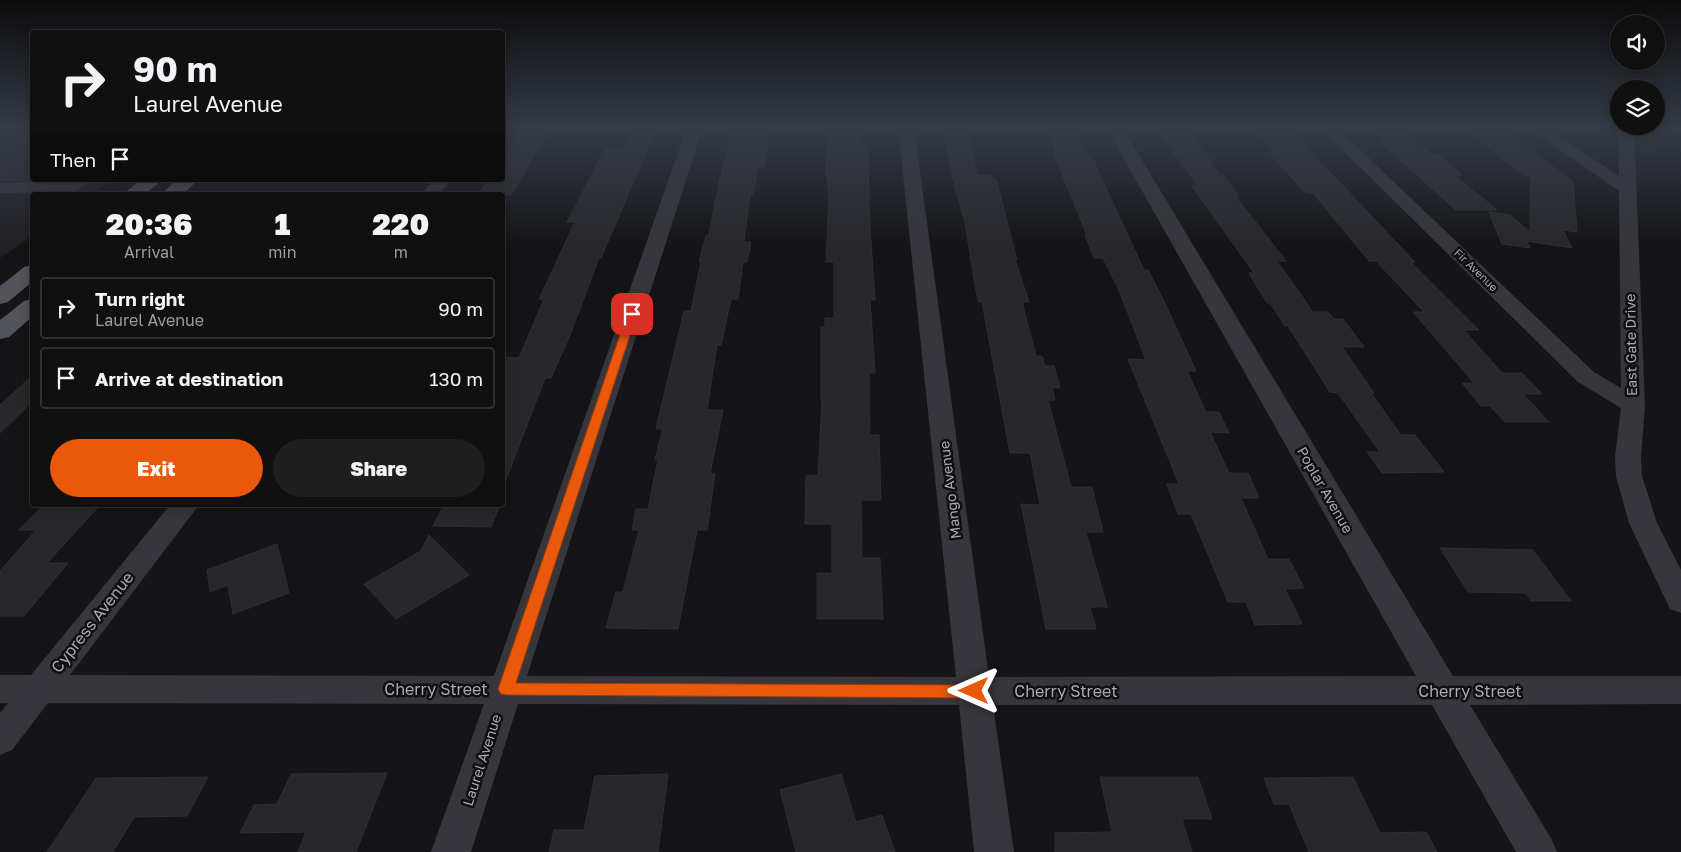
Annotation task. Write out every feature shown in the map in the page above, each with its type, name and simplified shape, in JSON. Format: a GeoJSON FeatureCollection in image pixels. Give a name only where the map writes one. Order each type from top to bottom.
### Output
{"type":"FeatureCollection","features":[{"type":"Feature","properties":{"kind":"main road"},"geometry":{"type":"LineString","coordinates":[[136,192],[150,182]]}},
{"type":"Feature","properties":{"kind":"main road"},"geometry":{"type":"LineString","coordinates":[[174,192],[186,182]]}},
{"type":"Feature","properties":{"kind":"main road"},"geometry":{"type":"LineString","coordinates":[[0,296],[30,274]]}},
{"type":"Feature","properties":{"kind":"main road"},"geometry":{"type":"LineString","coordinates":[[0,332],[30,308]]}},
{"type":"Feature","properties":{"kind":"street","name":"Laurel Avenue"},"geometry":{"type":"LineString","coordinates":[[452,852],[682,167]]}},
{"type":"Feature","properties":{"kind":"street","name":"Mango Avenue"},"geometry":{"type":"LineString","coordinates":[[911,167],[994,852]]}},
{"type":"Feature","properties":{"kind":"street","name":"Poplar Avenue"},"geometry":{"type":"LineString","coordinates":[[1137,167],[1537,852]]}},
{"type":"Feature","properties":{"kind":"street","name":"Fir Avenue"},"geometry":{"type":"LineString","coordinates":[[1368,167],[1586,376],[1632,405]]}},
{"type":"Feature","properties":{"kind":"street"},"geometry":{"type":"LineString","coordinates":[[1595,167],[1628,189]]}},
{"type":"Feature","properties":{"kind":"street","name":"East Gate Drive"},"geometry":{"type":"LineString","coordinates":[[1627,167],[1632,405],[1628,457],[1629,476],[1643,524],[1681,601]]}},
{"type":"Feature","properties":{"kind":"street"},"geometry":{"type":"LineString","coordinates":[[0,188],[71,187],[79,182]]}},
{"type":"Feature","properties":{"kind":"street"},"geometry":{"type":"LineString","coordinates":[[432,192],[440,182]]}},
{"type":"Feature","properties":{"kind":"street","name":"Cypress Avenue"},"geometry":{"type":"LineString","coordinates":[[0,739],[183,507]]}},
{"type":"Feature","properties":{"kind":"street","name":"Cherry Street"},"geometry":{"type":"LineString","coordinates":[[0,689],[1681,690]]}},
{"type":"Feature","properties":{"kind":"shaded area"},"geometry":{"type":"Polygon","coordinates":[[[0,167],[30,167],[30,182],[109,182],[95,192],[30,192],[30,237],[0,258],[0,167]]]}},
{"type":"Feature","properties":{"kind":"building"},"geometry":{"type":"Polygon","coordinates":[[[0,167],[30,167],[30,181],[0,181],[0,167]]]}},
{"type":"Feature","properties":{"kind":"building"},"geometry":{"type":"Polygon","coordinates":[[[505,167],[528,167],[511,195],[505,195],[505,192],[480,192],[488,182],[505,182],[505,167]]]}},
{"type":"Feature","properties":{"kind":"building"},"geometry":{"type":"Polygon","coordinates":[[[596,167],[640,167],[601,258],[599,258],[570,335],[551,378],[545,378],[505,482],[505,357],[519,358],[544,299],[539,299],[575,222],[567,222],[596,167]]]}},
{"type":"Feature","properties":{"kind":"building"},"geometry":{"type":"Polygon","coordinates":[[[723,167],[764,167],[758,167],[753,195],[750,195],[744,242],[751,242],[747,262],[743,262],[738,299],[731,299],[721,345],[717,345],[707,410],[723,410],[710,474],[715,474],[707,530],[697,530],[678,629],[606,628],[616,592],[623,592],[639,530],[632,530],[636,509],[648,509],[658,459],[655,459],[663,429],[656,429],[684,311],[691,311],[701,262],[699,262],[706,235],[709,235],[723,167]]]}},
{"type":"Feature","properties":{"kind":"building"},"geometry":{"type":"Polygon","coordinates":[[[826,167],[868,167],[869,212],[875,300],[870,300],[875,373],[869,373],[870,435],[879,435],[881,500],[861,500],[862,558],[880,558],[883,619],[817,619],[817,573],[832,573],[832,524],[805,524],[806,476],[818,475],[822,400],[821,327],[825,327],[825,318],[834,318],[834,262],[826,262],[829,195],[826,167]]]}},
{"type":"Feature","properties":{"kind":"building"},"geometry":{"type":"Polygon","coordinates":[[[951,167],[975,167],[977,175],[991,175],[993,179],[996,179],[1017,260],[1015,260],[1029,302],[1022,302],[1036,356],[1042,356],[1045,366],[1054,366],[1060,388],[1052,388],[1055,400],[1048,400],[1071,487],[1092,487],[1103,532],[1086,532],[1107,607],[1090,607],[1096,629],[1046,629],[1021,504],[1040,505],[1030,453],[1010,453],[982,302],[979,302],[976,291],[965,223],[951,167]]]}},
{"type":"Feature","properties":{"kind":"building"},"geometry":{"type":"Polygon","coordinates":[[[1059,167],[1096,167],[1144,270],[1148,270],[1164,301],[1196,371],[1187,371],[1206,412],[1219,412],[1229,433],[1210,432],[1229,473],[1248,473],[1259,498],[1241,498],[1268,559],[1289,559],[1304,588],[1285,589],[1302,624],[1255,625],[1246,602],[1228,602],[1191,514],[1178,514],[1167,484],[1179,484],[1128,359],[1146,360],[1119,290],[1103,258],[1094,258],[1085,235],[1087,235],[1059,167]]]}},
{"type":"Feature","properties":{"kind":"building"},"geometry":{"type":"Polygon","coordinates":[[[1184,167],[1214,167],[1220,175],[1223,175],[1239,197],[1236,197],[1286,261],[1277,261],[1313,312],[1328,312],[1334,319],[1343,319],[1364,347],[1342,347],[1374,393],[1371,393],[1401,435],[1415,435],[1444,472],[1382,473],[1367,452],[1380,452],[1338,393],[1330,392],[1288,326],[1285,326],[1270,303],[1267,303],[1249,273],[1254,273],[1192,186],[1198,186],[1184,167]]]}},
{"type":"Feature","properties":{"kind":"building"},"geometry":{"type":"Polygon","coordinates":[[[1282,167],[1325,167],[1415,262],[1411,262],[1479,330],[1464,330],[1502,373],[1522,373],[1542,394],[1523,394],[1549,422],[1505,422],[1490,406],[1481,406],[1462,383],[1474,383],[1413,312],[1424,312],[1376,261],[1369,261],[1313,193],[1306,193],[1282,167]]]}},
{"type":"Feature","properties":{"kind":"building"},"geometry":{"type":"Polygon","coordinates":[[[1408,167],[1452,167],[1462,175],[1454,175],[1497,210],[1456,210],[1408,167]]]}},
{"type":"Feature","properties":{"kind":"building"},"geometry":{"type":"Polygon","coordinates":[[[1512,167],[1553,167],[1573,181],[1577,232],[1563,230],[1572,248],[1527,241],[1530,248],[1502,244],[1489,212],[1510,215],[1530,232],[1531,176],[1524,176],[1512,167]]]}},
{"type":"Feature","properties":{"kind":"building"},"geometry":{"type":"Polygon","coordinates":[[[30,378],[30,404],[0,433],[0,405],[30,378]]]}},
{"type":"Feature","properties":{"kind":"building"},"geometry":{"type":"Polygon","coordinates":[[[42,507],[98,507],[47,563],[68,563],[24,616],[0,616],[0,571],[36,530],[19,530],[42,507]]]}},
{"type":"Feature","properties":{"kind":"building"},"geometry":{"type":"Polygon","coordinates":[[[443,507],[499,507],[491,527],[433,526],[443,507]]]}},
{"type":"Feature","properties":{"kind":"building"},"geometry":{"type":"Polygon","coordinates":[[[429,535],[469,575],[396,619],[364,584],[421,551],[429,535]]]}},
{"type":"Feature","properties":{"kind":"building"},"geometry":{"type":"Polygon","coordinates":[[[277,544],[289,593],[233,614],[228,585],[210,592],[207,570],[277,544]]]}},
{"type":"Feature","properties":{"kind":"building"},"geometry":{"type":"Polygon","coordinates":[[[1440,548],[1533,550],[1571,601],[1531,601],[1526,593],[1468,592],[1440,548]]]}},
{"type":"Feature","properties":{"kind":"building"},"geometry":{"type":"Polygon","coordinates":[[[387,773],[356,852],[298,852],[306,832],[240,833],[254,805],[277,804],[291,774],[387,773]]]}},
{"type":"Feature","properties":{"kind":"building"},"geometry":{"type":"Polygon","coordinates":[[[668,774],[658,852],[549,852],[554,830],[584,830],[595,776],[668,774]]]}},
{"type":"Feature","properties":{"kind":"building"},"geometry":{"type":"Polygon","coordinates":[[[841,774],[856,822],[882,815],[895,852],[796,852],[780,790],[841,774]]]}},
{"type":"Feature","properties":{"kind":"building"},"geometry":{"type":"Polygon","coordinates":[[[208,777],[187,816],[134,817],[113,852],[47,852],[96,778],[208,777]]]}},
{"type":"Feature","properties":{"kind":"building"},"geometry":{"type":"Polygon","coordinates":[[[1100,777],[1198,777],[1212,819],[1182,819],[1192,852],[1055,852],[1055,833],[1112,832],[1100,777]]]}},
{"type":"Feature","properties":{"kind":"building"},"geometry":{"type":"Polygon","coordinates":[[[1353,777],[1380,833],[1426,832],[1437,852],[1309,852],[1289,804],[1274,804],[1264,778],[1353,777]]]}},
{"type":"Feature","properties":{"kind":"route"},"geometry":{"type":"LineString","coordinates":[[632,314],[506,689],[974,691]]}}]}
